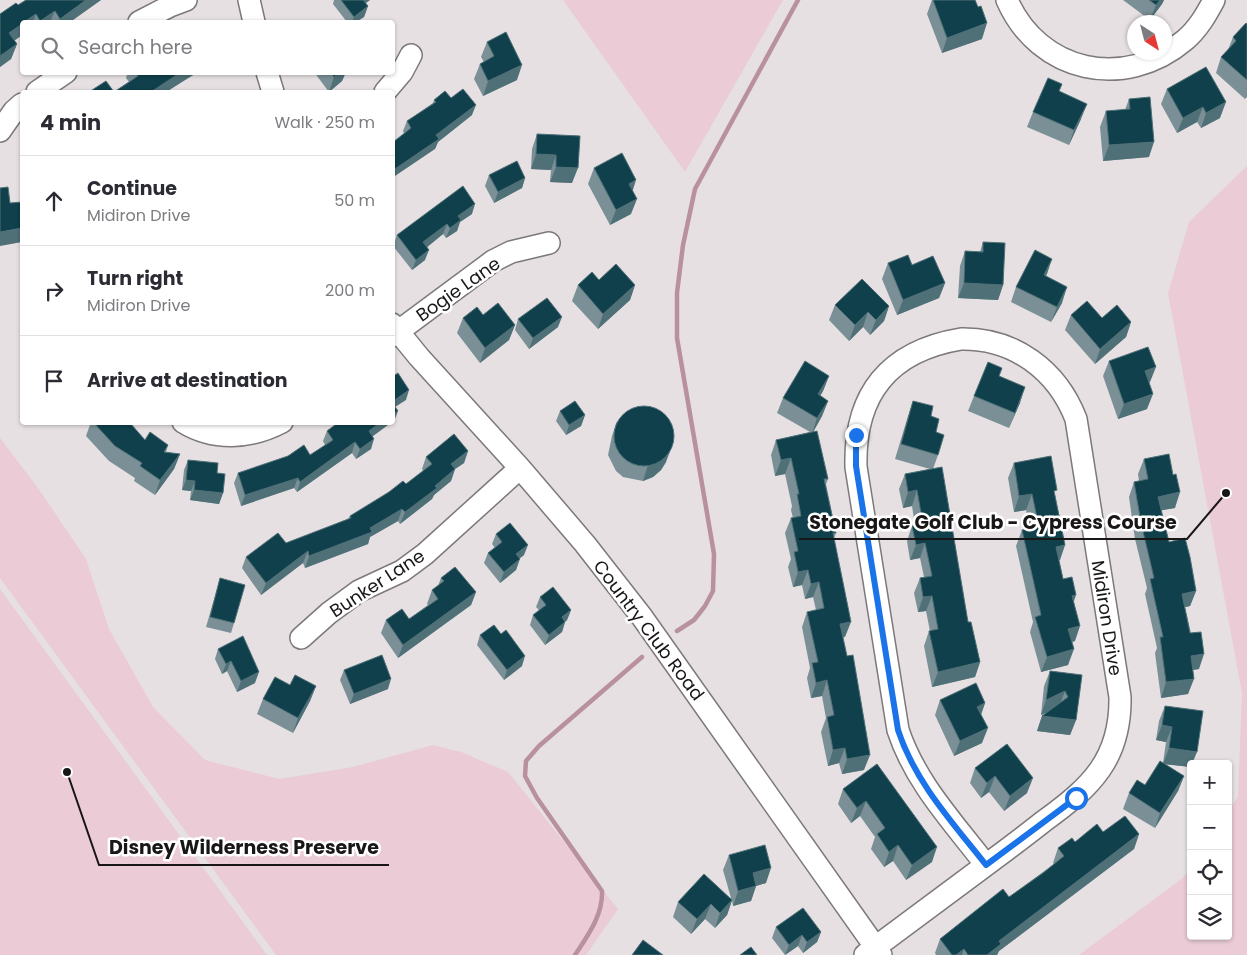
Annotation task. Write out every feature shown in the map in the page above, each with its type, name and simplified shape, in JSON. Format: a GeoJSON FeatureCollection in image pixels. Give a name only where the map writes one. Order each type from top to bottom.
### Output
{"type":"FeatureCollection","features":[{"type":"Feature","properties":{"kind":"street"},"geometry":{"type":"LineString","coordinates":[[143,20],[186,0]]}},
{"type":"Feature","properties":{"kind":"street"},"geometry":{"type":"LineString","coordinates":[[249,0],[254,20]]}},
{"type":"Feature","properties":{"kind":"street"},"geometry":{"type":"LineString","coordinates":[[1007,0],[1025,30],[1049,52],[1066,62],[1103,69],[1128,67],[1164,55],[1194,32],[1214,0]]}},
{"type":"Feature","properties":{"kind":"street"},"geometry":{"type":"LineString","coordinates":[[387,90],[402,72],[411,55]]}},
{"type":"Feature","properties":{"kind":"street"},"geometry":{"type":"LineString","coordinates":[[40,90],[62,75]]}},
{"type":"Feature","properties":{"kind":"street"},"geometry":{"type":"LineString","coordinates":[[268,75],[272,90]]}},
{"type":"Feature","properties":{"kind":"street"},"geometry":{"type":"LineString","coordinates":[[0,131],[20,106]]}},
{"type":"Feature","properties":{"kind":"street","name":"Bogie Lane"},"geometry":{"type":"LineString","coordinates":[[395,330],[493,261],[510,252],[549,243]]}},
{"type":"Feature","properties":{"kind":"street","name":"Country Club Road"},"geometry":{"type":"LineString","coordinates":[[395,332],[520,468],[585,544],[658,638],[874,952]]}},
{"type":"Feature","properties":{"kind":"street","name":"Midiron Drive"},"geometry":{"type":"LineString","coordinates":[[874,952],[1076,798],[1096,776],[1108,758],[1117,735],[1120,696],[1076,419],[1072,408],[1060,388],[1045,370],[1026,356],[995,342],[961,339],[938,343],[917,350],[898,362],[876,386],[861,414],[856,435],[856,466],[898,730],[906,755],[918,778],[986,865]]}},
{"type":"Feature","properties":{"kind":"street"},"geometry":{"type":"LineString","coordinates":[[190,425],[210,434],[234,436],[258,432],[275,425]]}},
{"type":"Feature","properties":{"kind":"street","name":"Bunker Lane"},"geometry":{"type":"LineString","coordinates":[[301,638],[329,613],[359,591],[402,571],[424,554],[520,468]]}},
{"type":"Feature","properties":{"kind":"shaded area"},"geometry":{"type":"Polygon","coordinates":[[[563,0],[783,0],[685,172],[563,0]]]}},
{"type":"Feature","properties":{"kind":"shaded area"},"geometry":{"type":"Polygon","coordinates":[[[1247,166],[1247,955],[1079,955],[1184,877],[1187,873],[1187,940],[1232,940],[1232,805],[1238,797],[1242,693],[1168,293],[1189,222],[1247,166]]]}},
{"type":"Feature","properties":{"kind":"shaded area"},"geometry":{"type":"Polygon","coordinates":[[[0,438],[38,488],[86,559],[109,629],[153,707],[205,760],[279,779],[353,767],[433,745],[461,752],[508,772],[618,909],[586,955],[276,955],[0,578],[0,438]]]}},
{"type":"Feature","properties":{"kind":"shaded area"},"geometry":{"type":"Polygon","coordinates":[[[0,589],[267,955],[0,955],[0,589]]]}},
{"type":"Feature","properties":{"kind":"building"},"geometry":{"type":"Polygon","coordinates":[[[26,0],[86,0],[60,19],[55,11],[42,20],[39,20],[36,14],[27,20],[20,20],[20,25],[9,33],[17,44],[0,56],[0,14],[16,3],[18,5],[26,0]]]}},
{"type":"Feature","properties":{"kind":"building"},"geometry":{"type":"Polygon","coordinates":[[[341,0],[363,0],[368,6],[354,17],[341,0]]]}},
{"type":"Feature","properties":{"kind":"building"},"geometry":{"type":"Polygon","coordinates":[[[933,0],[975,0],[978,7],[981,6],[987,23],[947,38],[933,0]]]}},
{"type":"Feature","properties":{"kind":"building"},"geometry":{"type":"Polygon","coordinates":[[[1149,0],[1160,0],[1156,5],[1149,0]]]}},
{"type":"Feature","properties":{"kind":"building"},"geometry":{"type":"Polygon","coordinates":[[[1246,23],[1247,80],[1221,57],[1236,41],[1233,37],[1246,23]]]}},
{"type":"Feature","properties":{"kind":"building"},"geometry":{"type":"Polygon","coordinates":[[[506,32],[522,65],[488,81],[480,64],[494,56],[487,42],[506,32]]]}},
{"type":"Feature","properties":{"kind":"building"},"geometry":{"type":"Polygon","coordinates":[[[1206,67],[1226,102],[1206,113],[1203,107],[1183,118],[1167,89],[1206,67]]]}},
{"type":"Feature","properties":{"kind":"building"},"geometry":{"type":"Polygon","coordinates":[[[138,75],[176,75],[154,90],[117,90],[138,75]]]}},
{"type":"Feature","properties":{"kind":"building"},"geometry":{"type":"Polygon","coordinates":[[[1048,78],[1062,84],[1059,91],[1087,104],[1074,130],[1033,112],[1048,78]]]}},
{"type":"Feature","properties":{"kind":"building"},"geometry":{"type":"Polygon","coordinates":[[[106,81],[113,90],[92,90],[106,81]]]}},
{"type":"Feature","properties":{"kind":"building"},"geometry":{"type":"Polygon","coordinates":[[[463,89],[476,105],[436,135],[439,139],[395,169],[395,141],[411,128],[407,121],[436,102],[434,100],[445,91],[451,98],[463,89]]]}},
{"type":"Feature","properties":{"kind":"building"},"geometry":{"type":"Polygon","coordinates":[[[1150,97],[1154,142],[1109,145],[1106,111],[1130,109],[1129,99],[1150,97]]]}},
{"type":"Feature","properties":{"kind":"building"},"geometry":{"type":"Polygon","coordinates":[[[537,134],[580,136],[578,168],[556,167],[556,155],[536,154],[537,134]]]}},
{"type":"Feature","properties":{"kind":"building"},"geometry":{"type":"Polygon","coordinates":[[[622,153],[636,180],[629,184],[637,199],[616,210],[594,168],[622,153]]]}},
{"type":"Feature","properties":{"kind":"building"},"geometry":{"type":"Polygon","coordinates":[[[517,161],[525,178],[498,192],[489,175],[517,161]]]}},
{"type":"Feature","properties":{"kind":"building"},"geometry":{"type":"Polygon","coordinates":[[[463,186],[475,204],[458,216],[461,220],[450,228],[447,224],[423,242],[429,250],[416,260],[397,235],[463,186]]]}},
{"type":"Feature","properties":{"kind":"building"},"geometry":{"type":"Polygon","coordinates":[[[8,187],[10,203],[20,202],[20,228],[0,232],[0,188],[8,187]]]}},
{"type":"Feature","properties":{"kind":"building"},"geometry":{"type":"Polygon","coordinates":[[[983,242],[1005,243],[1003,285],[964,283],[965,251],[983,252],[983,242]]]}},
{"type":"Feature","properties":{"kind":"building"},"geometry":{"type":"Polygon","coordinates":[[[1035,250],[1052,259],[1044,275],[1067,287],[1057,307],[1016,287],[1035,250]]]}},
{"type":"Feature","properties":{"kind":"building"},"geometry":{"type":"Polygon","coordinates":[[[908,255],[912,265],[933,256],[945,283],[903,300],[888,263],[908,255]]]}},
{"type":"Feature","properties":{"kind":"building"},"geometry":{"type":"Polygon","coordinates":[[[616,264],[635,285],[603,314],[578,285],[592,272],[599,280],[616,264]]]}},
{"type":"Feature","properties":{"kind":"building"},"geometry":{"type":"Polygon","coordinates":[[[862,279],[889,306],[876,320],[868,312],[855,325],[835,305],[862,279]]]}},
{"type":"Feature","properties":{"kind":"building"},"geometry":{"type":"Polygon","coordinates":[[[547,298],[562,317],[533,338],[518,319],[547,298]]]}},
{"type":"Feature","properties":{"kind":"building"},"geometry":{"type":"Polygon","coordinates":[[[1087,301],[1102,318],[1117,305],[1131,322],[1100,349],[1071,315],[1087,301]]]}},
{"type":"Feature","properties":{"kind":"building"},"geometry":{"type":"Polygon","coordinates":[[[498,303],[515,325],[485,348],[463,318],[477,307],[483,315],[498,303]]]}},
{"type":"Feature","properties":{"kind":"building"},"geometry":{"type":"Polygon","coordinates":[[[1148,347],[1156,367],[1145,371],[1153,394],[1124,404],[1109,361],[1148,347]]]}},
{"type":"Feature","properties":{"kind":"building"},"geometry":{"type":"Polygon","coordinates":[[[805,361],[829,376],[818,394],[828,401],[817,418],[783,398],[805,361]]]}},
{"type":"Feature","properties":{"kind":"building"},"geometry":{"type":"Polygon","coordinates":[[[988,362],[1002,368],[999,376],[1025,387],[1015,413],[974,396],[988,362]]]}},
{"type":"Feature","properties":{"kind":"building"},"geometry":{"type":"Polygon","coordinates":[[[398,373],[409,390],[395,400],[395,375],[398,373]]]}},
{"type":"Feature","properties":{"kind":"building"},"geometry":{"type":"Polygon","coordinates":[[[575,401],[585,415],[569,425],[560,411],[575,401]]]}},
{"type":"Feature","properties":{"kind":"building"},"geometry":{"type":"Polygon","coordinates":[[[913,401],[933,406],[931,416],[939,419],[936,432],[944,435],[938,455],[901,444],[913,401]]]}},
{"type":"Feature","properties":{"kind":"building"},"geometry":{"type":"Polygon","coordinates":[[[644,406],[660,411],[665,415],[669,420],[674,436],[669,452],[665,457],[660,461],[644,466],[628,461],[623,457],[619,452],[614,436],[619,420],[623,415],[628,411],[644,406]]]}},
{"type":"Feature","properties":{"kind":"building"},"geometry":{"type":"Polygon","coordinates":[[[96,425],[132,425],[145,440],[150,432],[168,445],[164,452],[180,454],[160,480],[140,466],[142,463],[115,446],[96,425]]]}},
{"type":"Feature","properties":{"kind":"building"},"geometry":{"type":"Polygon","coordinates":[[[335,425],[377,425],[369,431],[374,439],[360,449],[355,442],[300,482],[298,478],[245,495],[238,473],[288,456],[304,445],[310,455],[333,440],[327,431],[335,425]]]}},
{"type":"Feature","properties":{"kind":"building"},"geometry":{"type":"Polygon","coordinates":[[[817,431],[828,479],[824,479],[836,533],[833,533],[851,622],[840,624],[847,656],[853,655],[870,755],[847,759],[845,748],[833,750],[827,717],[834,715],[827,680],[816,683],[812,663],[818,662],[807,612],[824,608],[819,582],[811,584],[808,570],[798,572],[794,552],[798,551],[791,518],[801,516],[797,494],[799,494],[791,458],[781,460],[776,440],[817,431]]]}},
{"type":"Feature","properties":{"kind":"building"},"geometry":{"type":"Polygon","coordinates":[[[454,434],[468,451],[451,464],[455,469],[435,486],[437,488],[405,512],[402,509],[370,528],[372,532],[309,556],[308,551],[266,583],[246,557],[278,533],[286,543],[351,518],[350,516],[403,481],[406,484],[432,464],[426,457],[454,434]]]}},
{"type":"Feature","properties":{"kind":"building"},"geometry":{"type":"Polygon","coordinates":[[[1169,454],[1173,475],[1176,474],[1180,492],[1158,497],[1169,542],[1185,538],[1196,591],[1182,594],[1190,633],[1201,632],[1204,654],[1191,656],[1194,679],[1166,682],[1160,637],[1163,637],[1150,579],[1154,578],[1141,523],[1134,482],[1148,479],[1144,459],[1169,454]]]}},
{"type":"Feature","properties":{"kind":"building"},"geometry":{"type":"Polygon","coordinates":[[[1051,456],[1057,490],[1054,491],[1065,545],[1056,547],[1063,579],[1072,577],[1076,595],[1072,596],[1080,626],[1068,629],[1074,649],[1047,657],[1035,617],[1041,615],[1022,530],[1039,527],[1032,494],[1019,496],[1014,463],[1051,456]]]}},
{"type":"Feature","properties":{"kind":"building"},"geometry":{"type":"Polygon","coordinates":[[[188,460],[218,463],[217,473],[225,474],[223,493],[194,490],[195,481],[186,480],[188,460]]]}},
{"type":"Feature","properties":{"kind":"building"},"geometry":{"type":"Polygon","coordinates":[[[942,467],[968,622],[971,622],[980,662],[938,672],[929,631],[938,629],[932,596],[923,597],[920,578],[932,576],[925,543],[916,545],[912,526],[923,524],[917,490],[908,492],[905,474],[942,467]]]}},
{"type":"Feature","properties":{"kind":"building"},"geometry":{"type":"Polygon","coordinates":[[[510,523],[528,545],[516,554],[520,559],[504,572],[488,553],[502,542],[496,534],[510,523]]]}},
{"type":"Feature","properties":{"kind":"building"},"geometry":{"type":"Polygon","coordinates":[[[455,567],[476,592],[403,645],[386,620],[402,609],[409,619],[438,599],[432,590],[444,581],[441,578],[455,567]]]}},
{"type":"Feature","properties":{"kind":"building"},"geometry":{"type":"Polygon","coordinates":[[[220,578],[245,585],[234,623],[210,617],[220,578]]]}},
{"type":"Feature","properties":{"kind":"building"},"geometry":{"type":"Polygon","coordinates":[[[553,587],[571,610],[562,617],[565,622],[549,635],[533,615],[546,605],[540,597],[553,587]]]}},
{"type":"Feature","properties":{"kind":"building"},"geometry":{"type":"Polygon","coordinates":[[[494,625],[501,634],[506,630],[525,656],[507,670],[480,635],[494,625]]]}},
{"type":"Feature","properties":{"kind":"building"},"geometry":{"type":"Polygon","coordinates":[[[243,636],[259,672],[241,681],[231,661],[226,664],[218,649],[243,636]]]}},
{"type":"Feature","properties":{"kind":"building"},"geometry":{"type":"Polygon","coordinates":[[[382,655],[391,679],[354,694],[344,670],[382,655]]]}},
{"type":"Feature","properties":{"kind":"building"},"geometry":{"type":"Polygon","coordinates":[[[1050,671],[1082,675],[1076,720],[1042,716],[1068,697],[1065,691],[1046,700],[1050,671]]]}},
{"type":"Feature","properties":{"kind":"building"},"geometry":{"type":"Polygon","coordinates":[[[295,675],[316,686],[298,718],[263,699],[275,677],[290,685],[295,675]]]}},
{"type":"Feature","properties":{"kind":"building"},"geometry":{"type":"Polygon","coordinates":[[[976,683],[985,703],[977,707],[988,728],[960,741],[940,700],[976,683]]]}},
{"type":"Feature","properties":{"kind":"building"},"geometry":{"type":"Polygon","coordinates":[[[1165,706],[1203,711],[1197,752],[1169,748],[1172,727],[1162,725],[1165,706]]]}},
{"type":"Feature","properties":{"kind":"building"},"geometry":{"type":"Polygon","coordinates":[[[1007,744],[1033,778],[1010,796],[995,776],[987,783],[975,768],[1007,744]]]}},
{"type":"Feature","properties":{"kind":"building"},"geometry":{"type":"Polygon","coordinates":[[[1160,761],[1184,776],[1160,813],[1129,793],[1137,780],[1145,785],[1160,761]]]}},
{"type":"Feature","properties":{"kind":"building"},"geometry":{"type":"Polygon","coordinates":[[[877,764],[937,847],[912,865],[898,845],[889,852],[877,834],[885,828],[866,801],[857,808],[843,789],[877,764]]]}},
{"type":"Feature","properties":{"kind":"building"},"geometry":{"type":"Polygon","coordinates":[[[1125,816],[1139,834],[999,941],[1001,944],[987,955],[968,955],[964,949],[956,955],[952,955],[940,939],[1003,889],[1009,897],[1043,873],[1064,856],[1058,848],[1072,838],[1075,842],[1097,824],[1103,832],[1125,816]]]}},
{"type":"Feature","properties":{"kind":"building"},"geometry":{"type":"Polygon","coordinates":[[[765,845],[771,868],[753,873],[756,886],[738,891],[729,855],[765,845]]]}},
{"type":"Feature","properties":{"kind":"building"},"geometry":{"type":"Polygon","coordinates":[[[704,874],[732,900],[720,913],[711,904],[697,919],[678,902],[704,874]]]}},
{"type":"Feature","properties":{"kind":"building"},"geometry":{"type":"Polygon","coordinates":[[[803,908],[821,932],[807,942],[802,935],[789,945],[776,927],[803,908]]]}},
{"type":"Feature","properties":{"kind":"building"},"geometry":{"type":"Polygon","coordinates":[[[643,940],[663,955],[632,955],[643,940]]]}},
{"type":"Feature","properties":{"kind":"building"},"geometry":{"type":"Polygon","coordinates":[[[751,947],[757,955],[740,955],[751,947]]]}},
{"type":"Feature","properties":{"kind":"waterway"},"geometry":{"type":"LineString","coordinates":[[677,631],[694,620],[705,606],[713,591],[714,554],[677,338],[677,293],[683,245],[695,189],[798,0]]}},
{"type":"Feature","properties":{"kind":"waterway"},"geometry":{"type":"LineString","coordinates":[[575,955],[597,917],[602,900],[602,891],[537,798],[525,776],[526,761],[539,746],[642,657]]}},
{"type":"Feature","properties":{"kind":"place","name":"Stonegate Golf Club - Cypress Course"},"geometry":{"type":"Point","coordinates":[1226,493]}},
{"type":"Feature","properties":{"kind":"place","name":"Disney Wilderness Preserve"},"geometry":{"type":"Point","coordinates":[67,772]}},
{"type":"Feature","properties":{"kind":"route"},"geometry":{"type":"LineString","coordinates":[[856,435],[856,466],[898,730],[906,755],[918,778],[986,865],[1076,798]]}}]}
